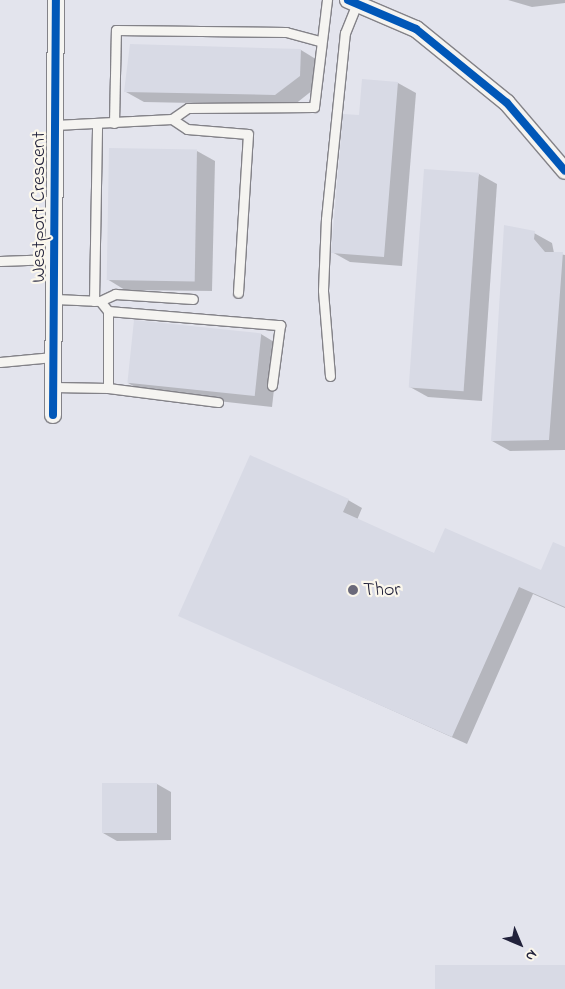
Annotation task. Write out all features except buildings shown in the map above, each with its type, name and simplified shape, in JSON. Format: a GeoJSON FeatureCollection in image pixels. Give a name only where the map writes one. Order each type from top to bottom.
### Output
{"type":"FeatureCollection","features":[{"type":"Feature","properties":{"kind":"street","name":"Westport Crescent"},"geometry":{"type":"LineString","coordinates":[[53,415],[56,0]]}},
{"type":"Feature","properties":{"kind":"street"},"geometry":{"type":"LineString","coordinates":[[352,2],[416,29],[507,103],[565,171]]}},
{"type":"Feature","properties":{"kind":"lane"},"geometry":{"type":"LineString","coordinates":[[56,125],[172,119],[188,108],[314,107],[320,41],[328,0]]}},
{"type":"Feature","properties":{"kind":"lane"},"geometry":{"type":"LineString","coordinates":[[330,376],[323,290],[326,219],[345,33],[352,2]]}},
{"type":"Feature","properties":{"kind":"lane"},"geometry":{"type":"LineString","coordinates":[[114,123],[116,30],[286,32],[320,41]]}},
{"type":"Feature","properties":{"kind":"lane"},"geometry":{"type":"LineString","coordinates":[[172,119],[187,129],[248,134],[238,293]]}},
{"type":"Feature","properties":{"kind":"lane"},"geometry":{"type":"LineString","coordinates":[[97,124],[97,301],[108,311],[280,324],[272,385]]}},
{"type":"Feature","properties":{"kind":"lane"},"geometry":{"type":"LineString","coordinates":[[0,261],[54,259]]}},
{"type":"Feature","properties":{"kind":"lane"},"geometry":{"type":"LineString","coordinates":[[55,299],[97,301],[115,294],[193,299]]}},
{"type":"Feature","properties":{"kind":"lane"},"geometry":{"type":"LineString","coordinates":[[108,311],[108,388]]}},
{"type":"Feature","properties":{"kind":"lane"},"geometry":{"type":"LineString","coordinates":[[0,362],[53,357]]}},
{"type":"Feature","properties":{"kind":"lane"},"geometry":{"type":"LineString","coordinates":[[53,387],[108,388],[218,402]]}},
{"type":"Feature","properties":{"kind":"shaded area"},"geometry":{"type":"Polygon","coordinates":[[[0,0],[565,0],[565,989],[0,989],[0,0]]]}},
{"type":"Feature","properties":{"kind":"cycle path"},"geometry":{"type":"LineString","coordinates":[[53,415],[56,0]]}},
{"type":"Feature","properties":{"kind":"cycle path"},"geometry":{"type":"LineString","coordinates":[[348,0],[416,29],[507,103],[565,171]]}},
{"type":"Feature","properties":{"kind":"place","name":"Thor"},"geometry":{"type":"Point","coordinates":[353,590]}}]}
